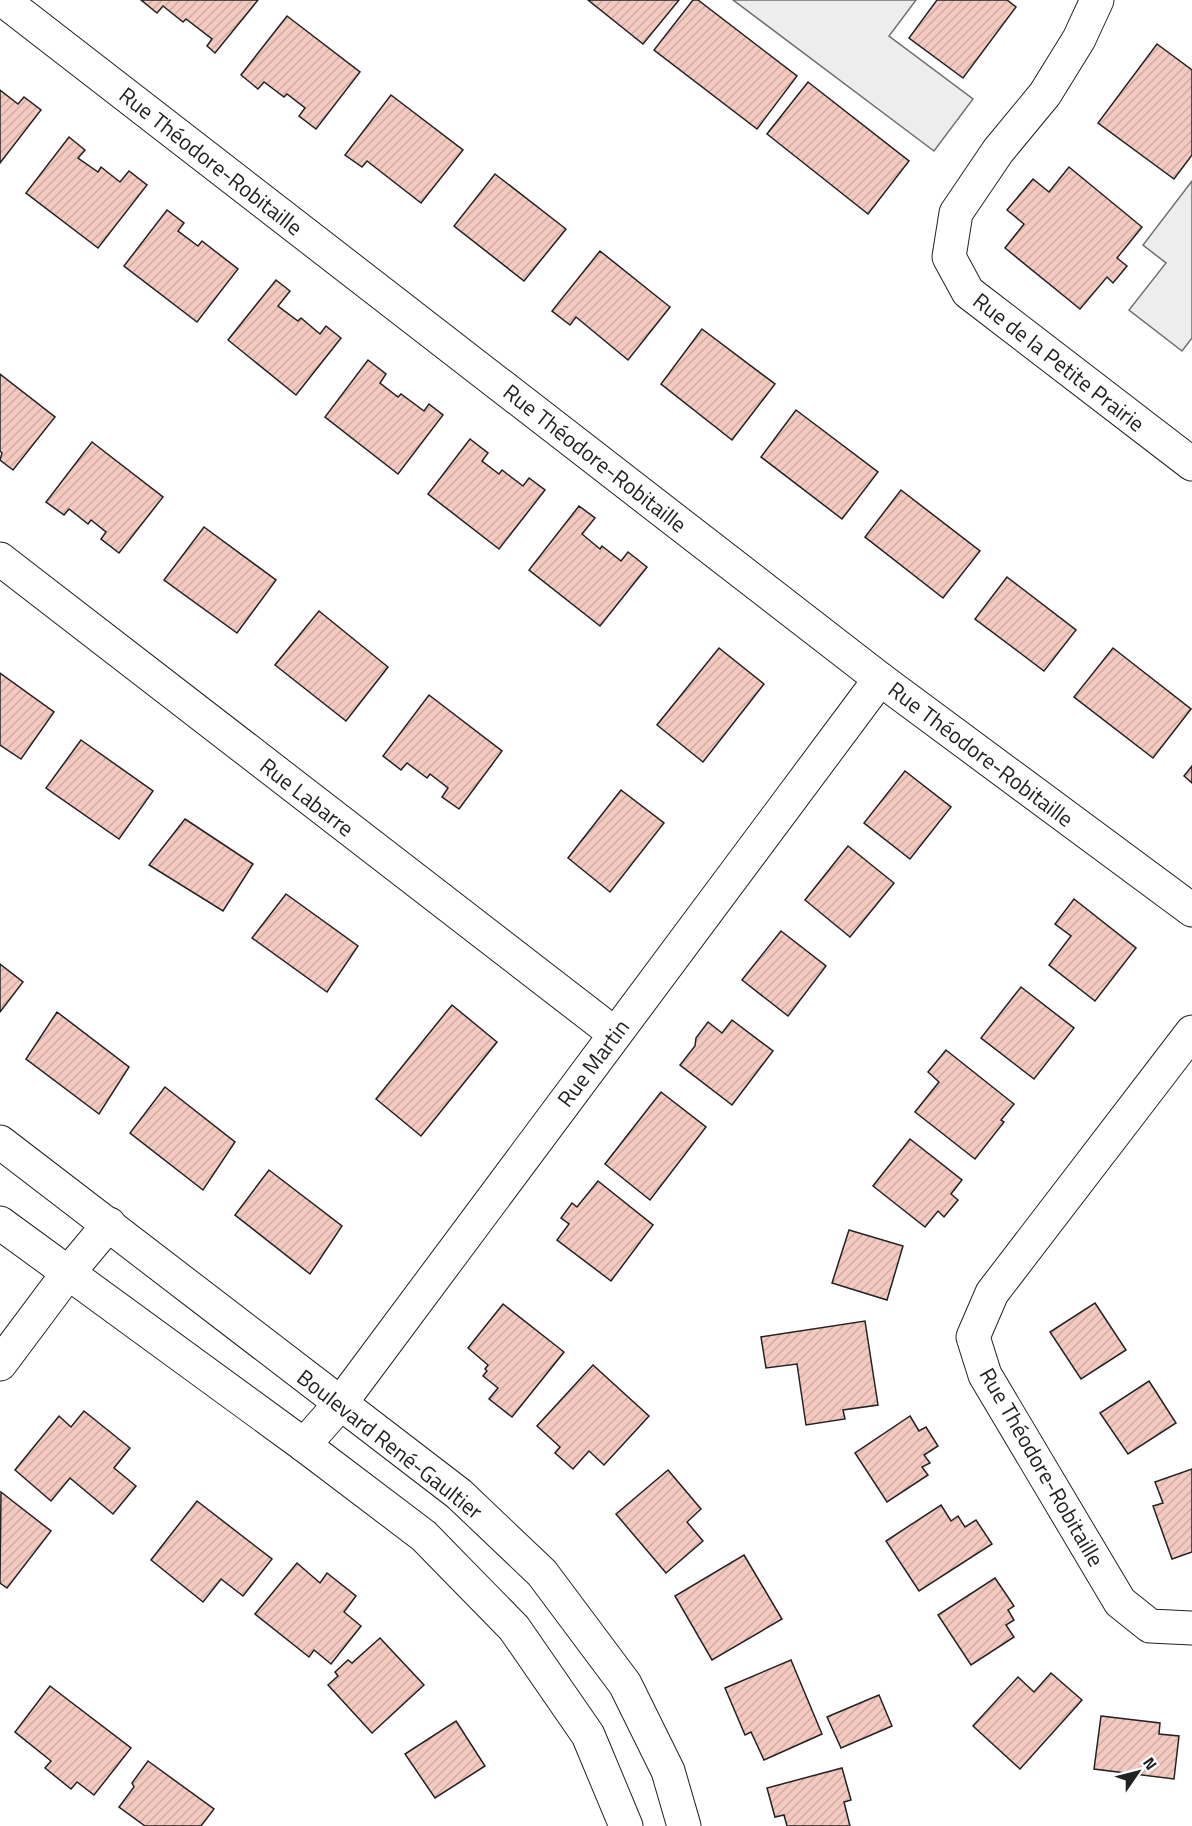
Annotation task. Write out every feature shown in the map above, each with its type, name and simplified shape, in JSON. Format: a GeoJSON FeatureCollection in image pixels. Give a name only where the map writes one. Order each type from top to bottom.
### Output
{"type":"FeatureCollection","features":[{"type":"Feature","properties":{"kind":"street","name":"Rue Théodore-Robitaille"},"geometry":{"type":"LineString","coordinates":[[3,0],[880,679],[1192,910]]}},
{"type":"Feature","properties":{"kind":"street","name":"Rue de la Petite Prairie"},"geometry":{"type":"LineString","coordinates":[[1096,0],[1079,39],[1045,94],[998,151],[956,213],[950,257],[968,292],[1192,464]]}},
{"type":"Feature","properties":{"kind":"street","name":"Rue Labarre"},"geometry":{"type":"LineString","coordinates":[[0,559],[615,1034]]}},
{"type":"Feature","properties":{"kind":"street","name":"Rue Martin"},"geometry":{"type":"LineString","coordinates":[[304,1445],[340,1404],[880,679]]}},
{"type":"Feature","properties":{"kind":"street","name":"Rue Théodore-Robitaille"},"geometry":{"type":"LineString","coordinates":[[1192,1032],[992,1293],[973,1337],[985,1375],[1120,1602],[1150,1626],[1192,1628]]}},
{"type":"Feature","properties":{"kind":"street","name":"Boulevard René-Gaultier"},"geometry":{"type":"LineString","coordinates":[[0,1142],[459,1494],[542,1573],[625,1684],[668,1771],[684,1826]]}},
{"type":"Feature","properties":{"kind":"street"},"geometry":{"type":"LineString","coordinates":[[0,1223],[304,1445],[424,1536],[514,1628],[588,1735],[626,1826]]}},
{"type":"Feature","properties":{"kind":"street"},"geometry":{"type":"LineString","coordinates":[[0,1364],[68,1273],[109,1224]]}},
{"type":"Feature","properties":{"kind":"shaded area"},"geometry":{"type":"Polygon","coordinates":[[[733,0],[916,0],[889,36],[973,99],[934,151],[733,0]]]}},
{"type":"Feature","properties":{"kind":"shaded area"},"geometry":{"type":"Polygon","coordinates":[[[1192,181],[1192,338],[1182,351],[1129,310],[1166,263],[1143,245],[1192,181]]]}},
{"type":"Feature","properties":{"kind":"building"},"geometry":{"type":"Polygon","coordinates":[[[141,0],[258,0],[215,53],[207,46],[212,39],[186,19],[183,22],[163,6],[157,13],[141,0]]]}},
{"type":"Feature","properties":{"kind":"building"},"geometry":{"type":"Polygon","coordinates":[[[588,0],[679,0],[643,44],[588,0]]]}},
{"type":"Feature","properties":{"kind":"building"},"geometry":{"type":"Polygon","coordinates":[[[693,0],[698,0],[797,76],[757,129],[654,50],[693,0]]]}},
{"type":"Feature","properties":{"kind":"building"},"geometry":{"type":"Polygon","coordinates":[[[937,0],[1007,0],[1016,7],[963,78],[909,38],[937,0]]]}},
{"type":"Feature","properties":{"kind":"building"},"geometry":{"type":"Polygon","coordinates":[[[287,16],[360,72],[316,129],[299,116],[305,108],[287,94],[284,97],[264,82],[258,89],[241,75],[287,16]]]}},
{"type":"Feature","properties":{"kind":"building"},"geometry":{"type":"Polygon","coordinates":[[[1157,44],[1192,70],[1192,155],[1174,179],[1098,123],[1157,44]]]}},
{"type":"Feature","properties":{"kind":"building"},"geometry":{"type":"Polygon","coordinates":[[[808,82],[909,161],[868,214],[767,134],[808,82]]]}},
{"type":"Feature","properties":{"kind":"building"},"geometry":{"type":"Polygon","coordinates":[[[0,90],[18,104],[24,97],[41,110],[0,163],[0,90]]]}},
{"type":"Feature","properties":{"kind":"building"},"geometry":{"type":"Polygon","coordinates":[[[391,95],[463,150],[421,203],[367,161],[362,167],[345,155],[391,95]]]}},
{"type":"Feature","properties":{"kind":"building"},"geometry":{"type":"Polygon","coordinates":[[[69,137],[85,150],[78,158],[98,172],[101,167],[120,182],[129,171],[147,185],[98,248],[26,193],[69,137]]]}},
{"type":"Feature","properties":{"kind":"building"},"geometry":{"type":"Polygon","coordinates":[[[1069,167],[1142,227],[1117,258],[1127,266],[1113,283],[1107,277],[1080,309],[1005,248],[1024,224],[1007,210],[1033,179],[1049,192],[1069,167]]]}},
{"type":"Feature","properties":{"kind":"building"},"geometry":{"type":"Polygon","coordinates":[[[495,174],[566,229],[524,281],[454,226],[495,174]]]}},
{"type":"Feature","properties":{"kind":"building"},"geometry":{"type":"Polygon","coordinates":[[[167,210],[184,223],[178,231],[198,246],[202,241],[238,269],[197,322],[124,266],[167,210]]]}},
{"type":"Feature","properties":{"kind":"building"},"geometry":{"type":"Polygon","coordinates":[[[600,251],[670,307],[628,360],[576,317],[570,325],[552,311],[600,251]]]}},
{"type":"Feature","properties":{"kind":"building"},"geometry":{"type":"Polygon","coordinates":[[[276,280],[290,291],[278,306],[298,321],[301,318],[320,334],[326,326],[341,338],[296,395],[228,340],[276,280]]]}},
{"type":"Feature","properties":{"kind":"building"},"geometry":{"type":"Polygon","coordinates":[[[702,329],[775,384],[732,440],[661,384],[702,329]]]}},
{"type":"Feature","properties":{"kind":"building"},"geometry":{"type":"Polygon","coordinates":[[[368,360],[386,374],[380,383],[398,397],[401,394],[424,411],[429,404],[443,415],[398,474],[325,417],[368,360]]]}},
{"type":"Feature","properties":{"kind":"building"},"geometry":{"type":"Polygon","coordinates":[[[0,374],[55,417],[13,470],[0,460],[2,453],[0,451],[0,374]]]}},
{"type":"Feature","properties":{"kind":"building"},"geometry":{"type":"Polygon","coordinates":[[[796,410],[878,472],[842,519],[761,457],[796,410]]]}},
{"type":"Feature","properties":{"kind":"building"},"geometry":{"type":"Polygon","coordinates":[[[470,439],[488,453],[482,461],[499,474],[502,470],[523,486],[529,478],[545,490],[499,549],[428,494],[470,439]]]}},
{"type":"Feature","properties":{"kind":"building"},"geometry":{"type":"Polygon","coordinates":[[[92,442],[163,497],[119,553],[101,539],[106,532],[91,520],[88,524],[69,509],[64,515],[46,502],[92,442]]]}},
{"type":"Feature","properties":{"kind":"building"},"geometry":{"type":"Polygon","coordinates":[[[901,490],[980,551],[943,598],[865,537],[901,490]]]}},
{"type":"Feature","properties":{"kind":"building"},"geometry":{"type":"Polygon","coordinates":[[[579,506],[595,518],[582,534],[600,549],[602,546],[621,561],[628,552],[647,567],[600,626],[529,570],[579,506]]]}},
{"type":"Feature","properties":{"kind":"building"},"geometry":{"type":"Polygon","coordinates":[[[204,527],[276,580],[237,633],[164,580],[204,527]]]}},
{"type":"Feature","properties":{"kind":"building"},"geometry":{"type":"Polygon","coordinates":[[[1007,577],[1076,630],[1044,671],[975,619],[1007,577]]]}},
{"type":"Feature","properties":{"kind":"building"},"geometry":{"type":"Polygon","coordinates":[[[319,611],[388,667],[346,721],[275,665],[319,611]]]}},
{"type":"Feature","properties":{"kind":"building"},"geometry":{"type":"Polygon","coordinates":[[[719,648],[764,684],[703,762],[657,725],[719,648]]]}},
{"type":"Feature","properties":{"kind":"building"},"geometry":{"type":"Polygon","coordinates":[[[1113,648],[1191,709],[1153,758],[1074,697],[1113,648]]]}},
{"type":"Feature","properties":{"kind":"building"},"geometry":{"type":"Polygon","coordinates":[[[0,673],[54,712],[21,759],[0,745],[0,673]]]}},
{"type":"Feature","properties":{"kind":"building"},"geometry":{"type":"Polygon","coordinates":[[[429,695],[502,751],[459,809],[442,797],[448,788],[430,774],[427,778],[407,763],[401,770],[383,756],[429,695]]]}},
{"type":"Feature","properties":{"kind":"building"},"geometry":{"type":"Polygon","coordinates":[[[81,740],[153,791],[119,839],[46,788],[81,740]]]}},
{"type":"Feature","properties":{"kind":"building"},"geometry":{"type":"Polygon","coordinates":[[[1192,766],[1192,783],[1184,776],[1192,766]]]}},
{"type":"Feature","properties":{"kind":"building"},"geometry":{"type":"Polygon","coordinates":[[[905,771],[951,807],[910,859],[864,823],[905,771]]]}},
{"type":"Feature","properties":{"kind":"building"},"geometry":{"type":"Polygon","coordinates":[[[621,790],[664,823],[610,892],[568,858],[621,790]]]}},
{"type":"Feature","properties":{"kind":"building"},"geometry":{"type":"Polygon","coordinates":[[[185,819],[253,864],[223,911],[149,865],[185,819]]]}},
{"type":"Feature","properties":{"kind":"building"},"geometry":{"type":"Polygon","coordinates":[[[848,846],[894,883],[850,937],[805,900],[848,846]]]}},
{"type":"Feature","properties":{"kind":"building"},"geometry":{"type":"Polygon","coordinates":[[[286,894],[358,946],[327,992],[252,938],[286,894]]]}},
{"type":"Feature","properties":{"kind":"building"},"geometry":{"type":"Polygon","coordinates":[[[1074,899],[1136,948],[1095,1001],[1049,965],[1071,936],[1055,924],[1074,899]]]}},
{"type":"Feature","properties":{"kind":"building"},"geometry":{"type":"Polygon","coordinates":[[[781,931],[826,966],[788,1016],[742,980],[781,931]]]}},
{"type":"Feature","properties":{"kind":"building"},"geometry":{"type":"Polygon","coordinates":[[[0,964],[23,982],[0,1012],[0,964]]]}},
{"type":"Feature","properties":{"kind":"building"},"geometry":{"type":"Polygon","coordinates":[[[1021,987],[1074,1028],[1034,1079],[981,1038],[1021,987]]]}},
{"type":"Feature","properties":{"kind":"building"},"geometry":{"type":"Polygon","coordinates":[[[452,1005],[497,1042],[421,1136],[376,1099],[452,1005]]]}},
{"type":"Feature","properties":{"kind":"building"},"geometry":{"type":"Polygon","coordinates":[[[57,1012],[129,1067],[99,1114],[26,1059],[57,1012]]]}},
{"type":"Feature","properties":{"kind":"building"},"geometry":{"type":"Polygon","coordinates":[[[732,1020],[773,1051],[732,1105],[680,1065],[695,1046],[696,1038],[708,1022],[722,1033],[732,1020]]]}},
{"type":"Feature","properties":{"kind":"building"},"geometry":{"type":"Polygon","coordinates":[[[946,1050],[1014,1104],[1001,1120],[1004,1122],[975,1159],[915,1112],[939,1082],[928,1072],[946,1050]]]}},
{"type":"Feature","properties":{"kind":"building"},"geometry":{"type":"Polygon","coordinates":[[[165,1087],[235,1142],[203,1190],[130,1133],[165,1087]]]}},
{"type":"Feature","properties":{"kind":"building"},"geometry":{"type":"Polygon","coordinates":[[[661,1092],[706,1127],[650,1200],[605,1164],[661,1092]]]}},
{"type":"Feature","properties":{"kind":"building"},"geometry":{"type":"Polygon","coordinates":[[[910,1139],[962,1180],[951,1194],[958,1200],[944,1217],[938,1211],[925,1227],[873,1186],[910,1139]]]}},
{"type":"Feature","properties":{"kind":"building"},"geometry":{"type":"Polygon","coordinates":[[[269,1170],[342,1226],[310,1274],[235,1215],[269,1170]]]}},
{"type":"Feature","properties":{"kind":"building"},"geometry":{"type":"Polygon","coordinates":[[[598,1181],[653,1225],[611,1281],[557,1240],[569,1224],[561,1218],[572,1203],[577,1207],[598,1181]]]}},
{"type":"Feature","properties":{"kind":"building"},"geometry":{"type":"Polygon","coordinates":[[[849,1230],[903,1246],[887,1300],[832,1283],[849,1230]]]}},
{"type":"Feature","properties":{"kind":"building"},"geometry":{"type":"Polygon","coordinates":[[[1095,1303],[1126,1350],[1081,1379],[1050,1332],[1095,1303]]]}},
{"type":"Feature","properties":{"kind":"building"},"geometry":{"type":"Polygon","coordinates":[[[503,1304],[564,1352],[512,1417],[489,1399],[498,1388],[483,1376],[488,1365],[468,1348],[503,1304]]]}},
{"type":"Feature","properties":{"kind":"building"},"geometry":{"type":"Polygon","coordinates":[[[865,1321],[878,1405],[843,1410],[845,1419],[806,1425],[797,1364],[766,1368],[761,1337],[865,1321]]]}},
{"type":"Feature","properties":{"kind":"building"},"geometry":{"type":"Polygon","coordinates":[[[593,1365],[649,1416],[604,1465],[589,1451],[573,1469],[555,1453],[560,1447],[537,1426],[593,1365]]]}},
{"type":"Feature","properties":{"kind":"building"},"geometry":{"type":"Polygon","coordinates":[[[1149,1381],[1176,1423],[1128,1454],[1100,1413],[1149,1381]]]}},
{"type":"Feature","properties":{"kind":"building"},"geometry":{"type":"Polygon","coordinates":[[[84,1411],[130,1448],[114,1468],[136,1486],[113,1514],[70,1478],[51,1501],[15,1470],[59,1416],[71,1427],[84,1411]]]}},
{"type":"Feature","properties":{"kind":"building"},"geometry":{"type":"Polygon","coordinates":[[[910,1416],[919,1431],[926,1427],[938,1446],[924,1455],[930,1463],[922,1467],[928,1475],[887,1502],[855,1453],[910,1416]]]}},
{"type":"Feature","properties":{"kind":"building"},"geometry":{"type":"Polygon","coordinates":[[[1192,1469],[1192,1552],[1172,1559],[1153,1506],[1163,1503],[1155,1482],[1192,1469]]]}},
{"type":"Feature","properties":{"kind":"building"},"geometry":{"type":"Polygon","coordinates":[[[668,1470],[701,1509],[687,1522],[703,1541],[666,1573],[616,1514],[668,1470]]]}},
{"type":"Feature","properties":{"kind":"building"},"geometry":{"type":"Polygon","coordinates":[[[1,1492],[51,1531],[7,1588],[0,1583],[1,1492]]]}},
{"type":"Feature","properties":{"kind":"building"},"geometry":{"type":"Polygon","coordinates":[[[197,1501],[272,1559],[243,1596],[221,1579],[203,1602],[151,1560],[197,1501]]]}},
{"type":"Feature","properties":{"kind":"building"},"geometry":{"type":"Polygon","coordinates":[[[941,1505],[951,1521],[958,1516],[965,1527],[976,1520],[992,1544],[919,1591],[886,1541],[941,1505]]]}},
{"type":"Feature","properties":{"kind":"building"},"geometry":{"type":"Polygon","coordinates":[[[744,1555],[782,1619],[712,1660],[675,1596],[744,1555]]]}},
{"type":"Feature","properties":{"kind":"building"},"geometry":{"type":"Polygon","coordinates":[[[297,1563],[320,1583],[327,1573],[356,1596],[344,1612],[361,1626],[331,1664],[314,1650],[309,1657],[255,1614],[297,1563]]]}},
{"type":"Feature","properties":{"kind":"building"},"geometry":{"type":"Polygon","coordinates":[[[995,1578],[1014,1606],[1008,1610],[1014,1620],[1006,1625],[1014,1637],[971,1665],[938,1615],[995,1578]]]}},
{"type":"Feature","properties":{"kind":"building"},"geometry":{"type":"Polygon","coordinates":[[[380,1638],[424,1685],[372,1733],[328,1685],[338,1676],[335,1672],[348,1660],[352,1663],[380,1638]]]}},
{"type":"Feature","properties":{"kind":"building"},"geometry":{"type":"Polygon","coordinates":[[[791,1660],[822,1734],[764,1760],[751,1732],[745,1735],[725,1688],[791,1660]]]}},
{"type":"Feature","properties":{"kind":"building"},"geometry":{"type":"Polygon","coordinates":[[[1051,1673],[1082,1700],[1020,1769],[973,1726],[1018,1677],[1034,1692],[1051,1673]]]}},
{"type":"Feature","properties":{"kind":"building"},"geometry":{"type":"Polygon","coordinates":[[[50,1686],[131,1748],[94,1795],[77,1782],[71,1789],[45,1768],[51,1761],[15,1732],[50,1686]]]}},
{"type":"Feature","properties":{"kind":"building"},"geometry":{"type":"Polygon","coordinates":[[[879,1695],[892,1726],[841,1748],[827,1717],[879,1695]]]}},
{"type":"Feature","properties":{"kind":"building"},"geometry":{"type":"Polygon","coordinates":[[[1101,1716],[1160,1723],[1159,1734],[1179,1736],[1174,1779],[1094,1769],[1101,1716]]]}},
{"type":"Feature","properties":{"kind":"building"},"geometry":{"type":"Polygon","coordinates":[[[456,1721],[485,1766],[435,1798],[405,1754],[456,1721]]]}},
{"type":"Feature","properties":{"kind":"building"},"geometry":{"type":"Polygon","coordinates":[[[148,1761],[214,1809],[201,1826],[145,1826],[119,1807],[134,1787],[132,1783],[148,1761]]]}},
{"type":"Feature","properties":{"kind":"building"},"geometry":{"type":"Polygon","coordinates":[[[842,1768],[851,1800],[844,1802],[850,1826],[787,1826],[784,1815],[775,1817],[767,1788],[842,1768]]]}}]}
